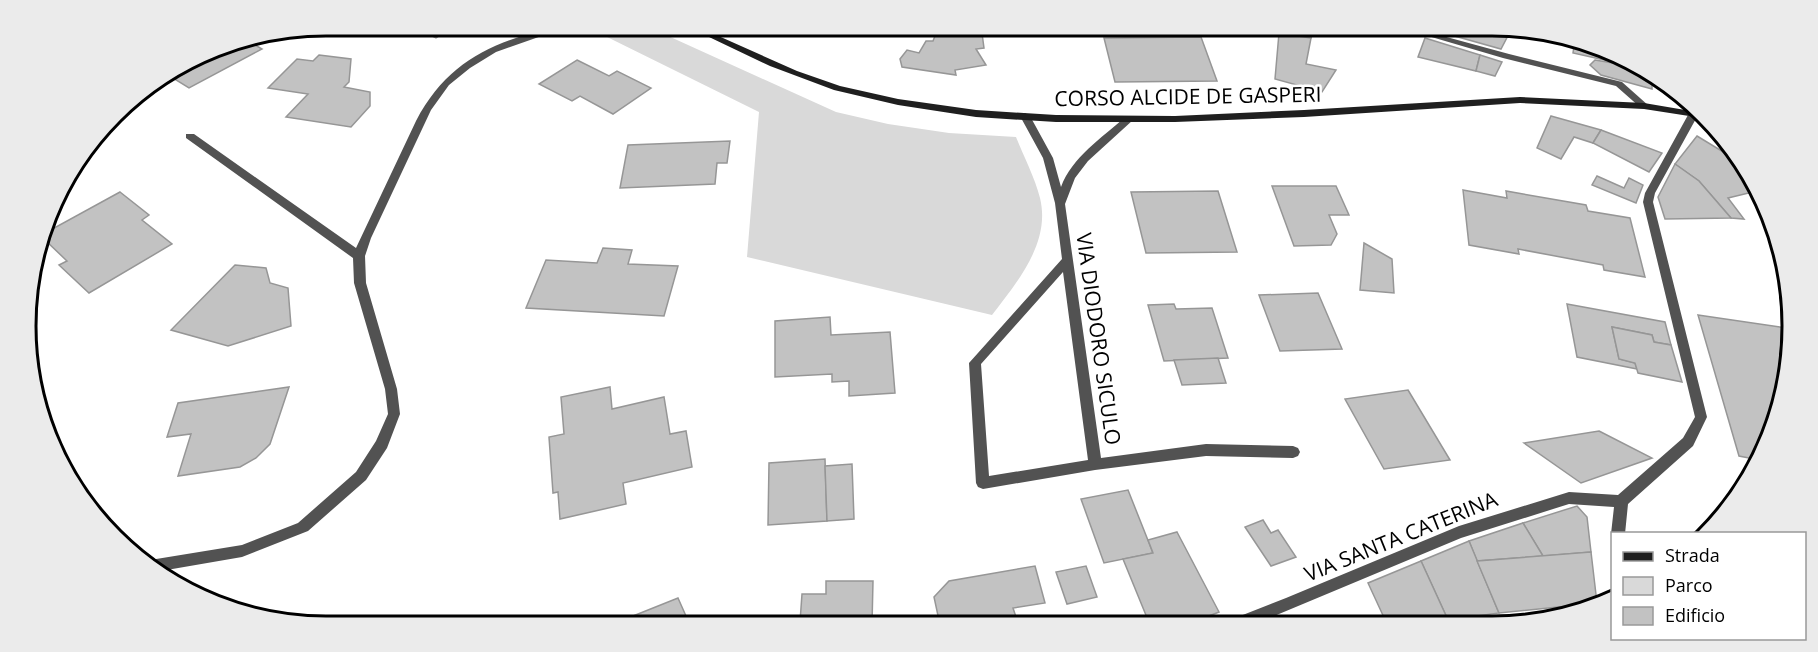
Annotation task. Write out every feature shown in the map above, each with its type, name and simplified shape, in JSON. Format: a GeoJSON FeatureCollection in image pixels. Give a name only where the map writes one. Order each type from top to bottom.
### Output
{"type":"FeatureCollection","features":[{"type":"Feature","properties":{"kind":"main road","name":"CORSO ALCIDE DE GASPERI"},"geometry":{"type":"LineString","coordinates":[[713,36],[810,78],[857,94],[945,109],[1025,116],[1128,120],[1256,117],[1520,100],[1644,106],[1689,114]]}},
{"type":"Feature","properties":{"kind":"street"},"geometry":{"type":"LineString","coordinates":[[161,564],[242,551],[303,527],[361,476],[382,444],[394,414],[391,389],[360,283],[359,256],[365,238],[428,108],[442,87],[455,74],[484,55],[529,36]]}},
{"type":"Feature","properties":{"kind":"street"},"geometry":{"type":"LineString","coordinates":[[1434,36],[1619,84],[1644,106]]}},
{"type":"Feature","properties":{"kind":"street"},"geometry":{"type":"LineString","coordinates":[[1025,116],[1048,158],[1060,204]]}},
{"type":"Feature","properties":{"kind":"street"},"geometry":{"type":"LineString","coordinates":[[1618,532],[1621,501],[1688,441],[1701,417],[1648,202],[1650,193],[1694,118]]}},
{"type":"Feature","properties":{"kind":"street","name":"VIA DIODORO SICULO"},"geometry":{"type":"LineString","coordinates":[[1128,120],[1084,159],[1070,177],[1060,204],[1095,464],[1206,450],[1293,452]]}},
{"type":"Feature","properties":{"kind":"street"},"geometry":{"type":"LineString","coordinates":[[190,136],[359,256]]}},
{"type":"Feature","properties":{"kind":"street"},"geometry":{"type":"LineString","coordinates":[[1068,260],[975,363],[983,483],[1095,464]]}},
{"type":"Feature","properties":{"kind":"street","name":"VIA SANTA CATERINA"},"geometry":{"type":"LineString","coordinates":[[1257,616],[1459,532],[1569,498],[1621,501]]}},
{"type":"Feature","properties":{"kind":"green space"},"geometry":{"type":"Polygon","coordinates":[[[605,36],[668,36],[836,112],[888,124],[949,133],[1016,137],[1038,190],[1042,215],[1041,231],[1030,261],[992,315],[747,257],[759,112],[605,36]]]}},
{"type":"Feature","properties":{"kind":"building"},"geometry":{"type":"Polygon","coordinates":[[[935,36],[982,36],[984,48],[976,49],[986,65],[955,70],[956,75],[902,67],[900,59],[907,50],[919,53],[926,41],[933,41],[935,36]]]}},
{"type":"Feature","properties":{"kind":"building"},"geometry":{"type":"Polygon","coordinates":[[[1279,36],[1311,38],[1306,64],[1336,70],[1322,92],[1275,79],[1279,36]]]}},
{"type":"Feature","properties":{"kind":"building"},"geometry":{"type":"Polygon","coordinates":[[[1455,36],[1507,37],[1501,49],[1455,36]]]}},
{"type":"Feature","properties":{"kind":"building"},"geometry":{"type":"Polygon","coordinates":[[[1201,37],[1217,81],[1115,82],[1104,38],[1201,37]]]}},
{"type":"Feature","properties":{"kind":"building"},"geometry":{"type":"Polygon","coordinates":[[[1425,38],[1480,55],[1476,71],[1418,57],[1425,38]]]}},
{"type":"Feature","properties":{"kind":"building"},"geometry":{"type":"Polygon","coordinates":[[[255,45],[262,49],[189,88],[175,79],[233,51],[255,45]]]}},
{"type":"Feature","properties":{"kind":"building"},"geometry":{"type":"Polygon","coordinates":[[[1574,48],[1610,61],[1573,53],[1574,48]]]}},
{"type":"Feature","properties":{"kind":"building"},"geometry":{"type":"Polygon","coordinates":[[[319,55],[351,59],[349,82],[344,87],[370,92],[370,106],[351,127],[286,117],[308,94],[268,88],[297,59],[313,61],[319,55]]]}},
{"type":"Feature","properties":{"kind":"building"},"geometry":{"type":"Polygon","coordinates":[[[1480,55],[1502,62],[1495,76],[1476,71],[1480,55]]]}},
{"type":"Feature","properties":{"kind":"building"},"geometry":{"type":"Polygon","coordinates":[[[577,60],[609,76],[617,71],[651,88],[613,114],[580,96],[572,101],[539,84],[577,60]]]}},
{"type":"Feature","properties":{"kind":"building"},"geometry":{"type":"Polygon","coordinates":[[[1595,60],[1614,63],[1652,84],[1652,89],[1601,75],[1590,65],[1595,60]]]}},
{"type":"Feature","properties":{"kind":"building"},"geometry":{"type":"Polygon","coordinates":[[[1551,116],[1601,130],[1593,143],[1574,137],[1561,159],[1537,148],[1551,116]]]}},
{"type":"Feature","properties":{"kind":"building"},"geometry":{"type":"Polygon","coordinates":[[[1601,130],[1662,153],[1649,172],[1593,143],[1601,130]]]}},
{"type":"Feature","properties":{"kind":"building"},"geometry":{"type":"Polygon","coordinates":[[[1697,136],[1724,153],[1749,193],[1728,198],[1744,219],[1731,218],[1699,181],[1675,164],[1697,136]]]}},
{"type":"Feature","properties":{"kind":"building"},"geometry":{"type":"Polygon","coordinates":[[[730,141],[727,163],[717,163],[715,184],[620,188],[628,145],[730,141]]]}},
{"type":"Feature","properties":{"kind":"building"},"geometry":{"type":"Polygon","coordinates":[[[1675,164],[1699,181],[1731,218],[1665,219],[1658,197],[1675,164]]]}},
{"type":"Feature","properties":{"kind":"building"},"geometry":{"type":"Polygon","coordinates":[[[1597,176],[1624,188],[1629,178],[1643,185],[1636,203],[1592,185],[1597,176]]]}},
{"type":"Feature","properties":{"kind":"building"},"geometry":{"type":"Polygon","coordinates":[[[1272,186],[1336,186],[1349,215],[1329,215],[1337,234],[1331,245],[1294,246],[1272,186]]]}},
{"type":"Feature","properties":{"kind":"building"},"geometry":{"type":"Polygon","coordinates":[[[1463,190],[1507,198],[1506,191],[1586,205],[1588,211],[1630,218],[1645,277],[1604,270],[1603,265],[1518,249],[1519,254],[1469,245],[1463,190]]]}},
{"type":"Feature","properties":{"kind":"building"},"geometry":{"type":"Polygon","coordinates":[[[1218,191],[1237,252],[1146,253],[1131,192],[1218,191]]]}},
{"type":"Feature","properties":{"kind":"building"},"geometry":{"type":"Polygon","coordinates":[[[120,192],[149,215],[142,220],[172,244],[89,293],[59,265],[67,261],[48,243],[53,229],[120,192]]]}},
{"type":"Feature","properties":{"kind":"building"},"geometry":{"type":"Polygon","coordinates":[[[1364,243],[1392,259],[1394,293],[1360,290],[1364,243]]]}},
{"type":"Feature","properties":{"kind":"building"},"geometry":{"type":"Polygon","coordinates":[[[603,248],[632,250],[628,264],[678,266],[664,316],[526,308],[546,260],[597,263],[603,248]]]}},
{"type":"Feature","properties":{"kind":"building"},"geometry":{"type":"Polygon","coordinates":[[[235,265],[266,268],[270,283],[288,288],[291,326],[228,346],[171,330],[235,265]]]}},
{"type":"Feature","properties":{"kind":"building"},"geometry":{"type":"Polygon","coordinates":[[[1318,293],[1342,349],[1280,351],[1259,295],[1318,293]]]}},
{"type":"Feature","properties":{"kind":"building"},"geometry":{"type":"Polygon","coordinates":[[[1174,304],[1176,309],[1212,308],[1228,358],[1164,361],[1148,305],[1174,304]]]}},
{"type":"Feature","properties":{"kind":"building"},"geometry":{"type":"Polygon","coordinates":[[[1567,304],[1665,322],[1671,345],[1654,342],[1652,335],[1612,327],[1619,359],[1635,363],[1637,369],[1577,357],[1567,304]]]}},
{"type":"Feature","properties":{"kind":"building"},"geometry":{"type":"Polygon","coordinates":[[[1698,315],[1782,327],[1780,364],[1767,419],[1750,458],[1739,456],[1698,315]]]}},
{"type":"Feature","properties":{"kind":"building"},"geometry":{"type":"Polygon","coordinates":[[[830,317],[831,335],[890,332],[895,393],[849,396],[849,381],[832,382],[832,374],[775,377],[775,321],[830,317]]]}},
{"type":"Feature","properties":{"kind":"building"},"geometry":{"type":"Polygon","coordinates":[[[1612,327],[1652,335],[1654,342],[1671,345],[1682,382],[1638,373],[1635,363],[1619,359],[1612,327]]]}},
{"type":"Feature","properties":{"kind":"building"},"geometry":{"type":"Polygon","coordinates":[[[1218,358],[1226,383],[1182,385],[1174,360],[1218,358]]]}},
{"type":"Feature","properties":{"kind":"building"},"geometry":{"type":"Polygon","coordinates":[[[289,387],[270,444],[256,458],[240,467],[178,476],[191,434],[167,437],[178,403],[289,387]]]}},
{"type":"Feature","properties":{"kind":"building"},"geometry":{"type":"Polygon","coordinates":[[[610,387],[612,409],[664,397],[670,434],[686,431],[692,467],[623,483],[626,504],[560,519],[558,492],[553,493],[549,437],[564,434],[561,397],[610,387]]]}},
{"type":"Feature","properties":{"kind":"building"},"geometry":{"type":"Polygon","coordinates":[[[1408,390],[1450,460],[1384,469],[1345,399],[1408,390]]]}},
{"type":"Feature","properties":{"kind":"building"},"geometry":{"type":"Polygon","coordinates":[[[1599,431],[1652,458],[1581,483],[1524,443],[1599,431]]]}},
{"type":"Feature","properties":{"kind":"building"},"geometry":{"type":"Polygon","coordinates":[[[825,459],[827,521],[768,525],[769,463],[825,459]]]}},
{"type":"Feature","properties":{"kind":"building"},"geometry":{"type":"Polygon","coordinates":[[[852,464],[854,519],[827,521],[825,466],[852,464]]]}},
{"type":"Feature","properties":{"kind":"building"},"geometry":{"type":"Polygon","coordinates":[[[1128,490],[1153,553],[1104,563],[1081,499],[1128,490]]]}},
{"type":"Feature","properties":{"kind":"building"},"geometry":{"type":"Polygon","coordinates":[[[1577,506],[1587,517],[1591,552],[1543,556],[1523,523],[1577,506]]]}},
{"type":"Feature","properties":{"kind":"building"},"geometry":{"type":"Polygon","coordinates":[[[1263,520],[1271,533],[1278,530],[1296,557],[1271,566],[1245,527],[1263,520]]]}},
{"type":"Feature","properties":{"kind":"building"},"geometry":{"type":"Polygon","coordinates":[[[1523,523],[1543,556],[1477,561],[1469,541],[1523,523]]]}},
{"type":"Feature","properties":{"kind":"building"},"geometry":{"type":"Polygon","coordinates":[[[1177,532],[1219,612],[1209,616],[1146,616],[1123,559],[1153,553],[1148,540],[1177,532]]]}},
{"type":"Feature","properties":{"kind":"building"},"geometry":{"type":"Polygon","coordinates":[[[1469,541],[1499,613],[1446,616],[1421,561],[1469,541]]]}},
{"type":"Feature","properties":{"kind":"building"},"geometry":{"type":"Polygon","coordinates":[[[1591,552],[1596,597],[1566,606],[1499,613],[1477,561],[1591,552]]]}},
{"type":"Feature","properties":{"kind":"building"},"geometry":{"type":"Polygon","coordinates":[[[1421,561],[1446,616],[1383,616],[1368,583],[1421,561]]]}},
{"type":"Feature","properties":{"kind":"building"},"geometry":{"type":"Polygon","coordinates":[[[1035,566],[1045,603],[1013,608],[1016,616],[938,616],[934,597],[949,581],[1035,566]]]}},
{"type":"Feature","properties":{"kind":"building"},"geometry":{"type":"Polygon","coordinates":[[[1086,566],[1097,597],[1067,604],[1056,572],[1086,566]]]}},
{"type":"Feature","properties":{"kind":"building"},"geometry":{"type":"Polygon","coordinates":[[[826,581],[873,581],[872,616],[800,616],[802,594],[826,594],[826,581]]]}},
{"type":"Feature","properties":{"kind":"building"},"geometry":{"type":"Polygon","coordinates":[[[678,598],[686,616],[633,616],[678,598]]]}}]}
